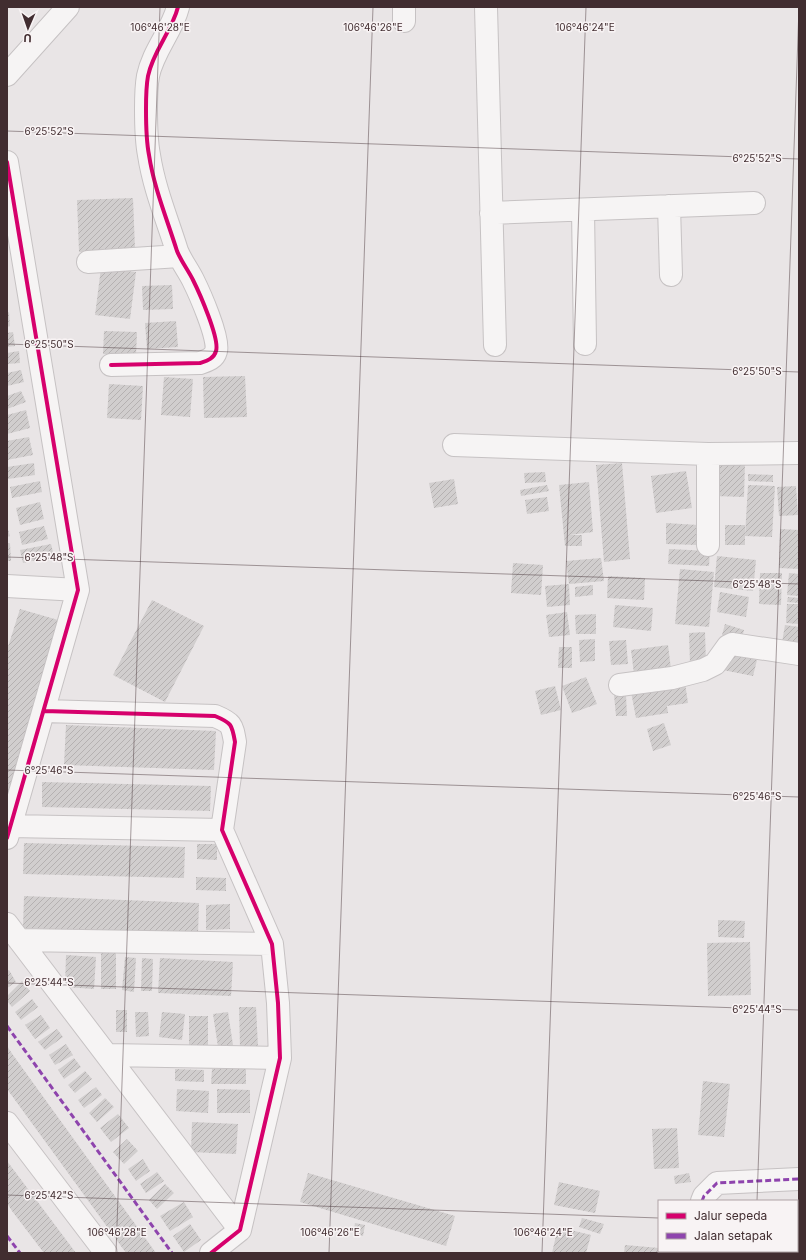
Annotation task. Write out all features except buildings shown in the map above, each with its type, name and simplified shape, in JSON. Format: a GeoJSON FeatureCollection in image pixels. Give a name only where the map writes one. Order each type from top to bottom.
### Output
{"type":"FeatureCollection","features":[{"type":"Feature","properties":{"kind":"street"},"geometry":{"type":"LineString","coordinates":[[7,75],[68,7]]}},
{"type":"Feature","properties":{"kind":"street"},"geometry":{"type":"LineString","coordinates":[[111,365],[200,363],[211,359],[216,351],[215,336],[209,317],[193,280],[179,256],[155,183],[148,154],[146,123],[148,76],[157,52],[176,16],[178,7]]}},
{"type":"Feature","properties":{"kind":"street"},"geometry":{"type":"LineString","coordinates":[[486,7],[495,345]]}},
{"type":"Feature","properties":{"kind":"street"},"geometry":{"type":"LineString","coordinates":[[7,162],[78,590],[9,832],[222,830]]}},
{"type":"Feature","properties":{"kind":"street"},"geometry":{"type":"LineString","coordinates":[[491,213],[754,203]]}},
{"type":"Feature","properties":{"kind":"street"},"geometry":{"type":"LineString","coordinates":[[669,206],[670,274]]}},
{"type":"Feature","properties":{"kind":"street"},"geometry":{"type":"LineString","coordinates":[[583,210],[585,344]]}},
{"type":"Feature","properties":{"kind":"street"},"geometry":{"type":"LineString","coordinates":[[88,262],[179,256]]}},
{"type":"Feature","properties":{"kind":"street"},"geometry":{"type":"LineString","coordinates":[[454,445],[708,454],[799,453]]}},
{"type":"Feature","properties":{"kind":"street"},"geometry":{"type":"LineString","coordinates":[[708,454],[708,545]]}},
{"type":"Feature","properties":{"kind":"street"},"geometry":{"type":"LineString","coordinates":[[7,586],[78,590]]}},
{"type":"Feature","properties":{"kind":"street"},"geometry":{"type":"LineString","coordinates":[[620,685],[672,678],[703,670],[715,664],[728,646],[732,644],[799,654]]}},
{"type":"Feature","properties":{"kind":"street"},"geometry":{"type":"LineString","coordinates":[[44,711],[215,716],[230,723],[233,731],[235,742],[222,830],[272,944],[278,1004],[280,1058],[240,1230],[211,1253]]}},
{"type":"Feature","properties":{"kind":"street"},"geometry":{"type":"LineString","coordinates":[[13,932],[272,944]]}},
{"type":"Feature","properties":{"kind":"street"},"geometry":{"type":"LineString","coordinates":[[13,932],[240,1230]]}},
{"type":"Feature","properties":{"kind":"street"},"geometry":{"type":"LineString","coordinates":[[107,1055],[280,1058]]}},
{"type":"Feature","properties":{"kind":"street"},"geometry":{"type":"LineString","coordinates":[[7,1123],[106,1253]]}},
{"type":"Feature","properties":{"kind":"street"},"geometry":{"type":"LineString","coordinates":[[702,1200],[704,1196],[717,1183],[799,1178]]}},
{"type":"Feature","properties":{"kind":"marked path"},"geometry":{"type":"LineString","coordinates":[[7,1026],[172,1253]]}},
{"type":"Feature","properties":{"kind":"marked path"},"geometry":{"type":"LineString","coordinates":[[702,1200],[704,1196],[717,1183],[799,1179]]}},
{"type":"Feature","properties":{"kind":"marked path"},"geometry":{"type":"LineString","coordinates":[[7,1236],[20,1253]]}},
{"type":"Feature","properties":{"kind":"cycle path"},"geometry":{"type":"LineString","coordinates":[[111,365],[200,363],[212,358],[216,351],[215,337],[212,326],[200,294],[177,251],[157,191],[147,144],[146,89],[150,67],[178,7]]}},
{"type":"Feature","properties":{"kind":"cycle path"},"geometry":{"type":"LineString","coordinates":[[7,162],[78,590],[7,838]]}},
{"type":"Feature","properties":{"kind":"cycle path"},"geometry":{"type":"LineString","coordinates":[[44,711],[215,716],[228,723],[232,728],[235,742],[222,830],[272,944],[278,1003],[280,1058],[240,1230],[211,1253]]}}]}
